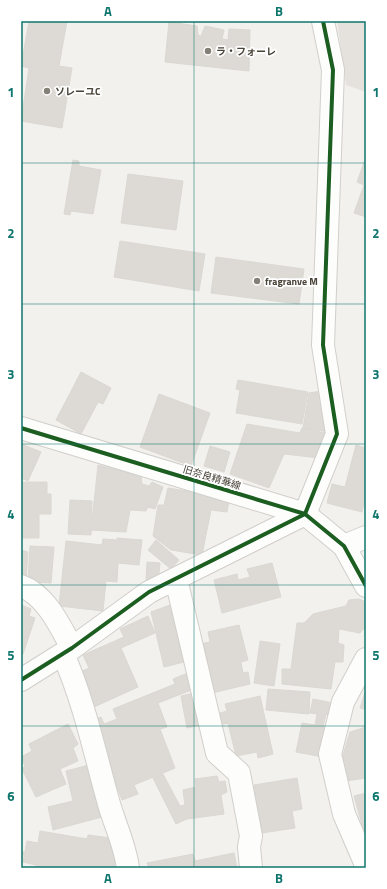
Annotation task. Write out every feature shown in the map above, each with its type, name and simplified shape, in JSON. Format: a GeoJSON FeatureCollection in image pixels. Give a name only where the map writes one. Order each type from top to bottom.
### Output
{"type":"FeatureCollection","features":[{"type":"Feature","properties":{"kind":"street"},"geometry":{"type":"LineString","coordinates":[[21,680],[67,651],[149,592],[305,514],[337,434],[323,345],[333,70],[324,21]]}},
{"type":"Feature","properties":{"kind":"street","name":"旧奈良精華線"},"geometry":{"type":"LineString","coordinates":[[21,428],[305,514],[344,546],[366,586]]}},
{"type":"Feature","properties":{"kind":"street"},"geometry":{"type":"LineString","coordinates":[[344,546],[366,537]]}},
{"type":"Feature","properties":{"kind":"street"},"geometry":{"type":"LineString","coordinates":[[176,579],[217,753],[239,773],[251,836],[249,847],[251,868]]}},
{"type":"Feature","properties":{"kind":"street"},"geometry":{"type":"LineString","coordinates":[[21,586],[42,601],[49,610],[67,651],[113,820],[125,850],[128,868]]}},
{"type":"Feature","properties":{"kind":"street"},"geometry":{"type":"LineString","coordinates":[[366,659],[344,702],[330,754],[344,814],[366,865]]}},
{"type":"Feature","properties":{"kind":"shaded area"},"geometry":{"type":"Polygon","coordinates":[[[337,21],[366,21],[366,92],[346,85],[337,21]]]}},
{"type":"Feature","properties":{"kind":"building","name":"ソレーユC"},"geometry":{"type":"Polygon","coordinates":[[[29,21],[67,21],[59,66],[72,68],[62,128],[21,121],[29,68],[21,66],[29,21]]]}},
{"type":"Feature","properties":{"kind":"building","name":"ラ・フォーレ"},"geometry":{"type":"Polygon","coordinates":[[[169,22],[197,26],[198,35],[201,36],[205,26],[224,30],[222,39],[228,40],[229,29],[250,30],[249,71],[165,62],[169,22]]]}},
{"type":"Feature","properties":{"kind":"building"},"geometry":{"type":"Polygon","coordinates":[[[366,157],[366,217],[354,213],[364,185],[357,182],[366,157]]]}},
{"type":"Feature","properties":{"kind":"building"},"geometry":{"type":"Polygon","coordinates":[[[73,160],[79,161],[79,166],[101,170],[93,214],[71,211],[70,215],[64,214],[73,160]]]}},
{"type":"Feature","properties":{"kind":"building"},"geometry":{"type":"Polygon","coordinates":[[[128,174],[183,181],[176,230],[121,223],[128,174]]]}},
{"type":"Feature","properties":{"kind":"building"},"geometry":{"type":"Polygon","coordinates":[[[120,241],[205,254],[199,291],[114,277],[120,241]]]}},
{"type":"Feature","properties":{"kind":"building","name":"fragranve M"},"geometry":{"type":"Polygon","coordinates":[[[216,257],[304,269],[299,304],[211,293],[216,257]]]}},
{"type":"Feature","properties":{"kind":"building"},"geometry":{"type":"Polygon","coordinates":[[[81,372],[111,388],[103,404],[98,402],[81,434],[56,420],[81,372]]]}},
{"type":"Feature","properties":{"kind":"building"},"geometry":{"type":"Polygon","coordinates":[[[238,380],[308,392],[302,424],[236,413],[240,390],[236,389],[238,380]]]}},
{"type":"Feature","properties":{"kind":"building"},"geometry":{"type":"Polygon","coordinates":[[[322,391],[329,432],[303,428],[309,393],[322,391]]]}},
{"type":"Feature","properties":{"kind":"building"},"geometry":{"type":"Polygon","coordinates":[[[159,394],[210,413],[191,466],[140,447],[159,394]]]}},
{"type":"Feature","properties":{"kind":"building"},"geometry":{"type":"Polygon","coordinates":[[[247,424],[300,433],[302,428],[329,434],[320,458],[284,454],[269,488],[230,474],[247,424]]]}},
{"type":"Feature","properties":{"kind":"building"},"geometry":{"type":"Polygon","coordinates":[[[21,444],[41,452],[28,481],[21,478],[21,444]]]}},
{"type":"Feature","properties":{"kind":"building"},"geometry":{"type":"Polygon","coordinates":[[[356,445],[366,448],[366,496],[362,512],[327,503],[332,484],[345,487],[356,445]]]}},
{"type":"Feature","properties":{"kind":"building"},"geometry":{"type":"Polygon","coordinates":[[[210,446],[230,452],[224,472],[204,466],[210,446]]]}},
{"type":"Feature","properties":{"kind":"building"},"geometry":{"type":"Polygon","coordinates":[[[98,465],[141,476],[142,484],[149,486],[152,482],[163,487],[155,509],[148,507],[146,511],[130,510],[126,532],[91,530],[98,465]]]}},
{"type":"Feature","properties":{"kind":"building"},"geometry":{"type":"Polygon","coordinates":[[[21,482],[47,482],[47,494],[51,494],[51,514],[39,514],[39,538],[21,538],[21,482]]]}},
{"type":"Feature","properties":{"kind":"building"},"geometry":{"type":"Polygon","coordinates":[[[168,488],[213,495],[213,498],[229,501],[227,512],[211,510],[202,555],[171,550],[153,536],[158,505],[164,505],[168,488]]]}},
{"type":"Feature","properties":{"kind":"building"},"geometry":{"type":"Polygon","coordinates":[[[70,500],[92,501],[91,535],[68,534],[70,500]]]}},
{"type":"Feature","properties":{"kind":"building"},"geometry":{"type":"Polygon","coordinates":[[[117,538],[142,540],[139,565],[118,563],[117,582],[106,581],[103,611],[59,606],[66,541],[102,545],[103,539],[117,540],[117,538]]]}},
{"type":"Feature","properties":{"kind":"building"},"geometry":{"type":"Polygon","coordinates":[[[156,540],[179,560],[171,569],[148,550],[156,540]]]}},
{"type":"Feature","properties":{"kind":"building"},"geometry":{"type":"Polygon","coordinates":[[[30,546],[54,547],[51,583],[28,582],[30,546]]]}},
{"type":"Feature","properties":{"kind":"building"},"geometry":{"type":"Polygon","coordinates":[[[21,550],[28,552],[26,581],[21,579],[21,550]]]}},
{"type":"Feature","properties":{"kind":"building"},"geometry":{"type":"Polygon","coordinates":[[[147,562],[160,563],[158,583],[146,581],[147,562]]]}},
{"type":"Feature","properties":{"kind":"building"},"geometry":{"type":"Polygon","coordinates":[[[272,563],[281,597],[222,613],[214,580],[237,574],[238,580],[250,577],[247,569],[272,563]]]}},
{"type":"Feature","properties":{"kind":"building"},"geometry":{"type":"Polygon","coordinates":[[[359,599],[366,602],[366,629],[363,629],[360,633],[339,629],[338,643],[344,645],[343,662],[335,662],[331,689],[282,684],[282,669],[291,669],[297,623],[304,623],[313,614],[346,606],[349,600],[359,599]]]}},
{"type":"Feature","properties":{"kind":"building"},"geometry":{"type":"Polygon","coordinates":[[[21,605],[31,609],[29,616],[35,618],[23,654],[21,654],[21,605]]]}},
{"type":"Feature","properties":{"kind":"building"},"geometry":{"type":"Polygon","coordinates":[[[170,605],[184,662],[164,667],[151,612],[170,605]]]}},
{"type":"Feature","properties":{"kind":"building"},"geometry":{"type":"Polygon","coordinates":[[[148,616],[155,633],[121,648],[138,687],[94,707],[78,673],[89,668],[83,655],[124,637],[120,629],[148,616]]]}},
{"type":"Feature","properties":{"kind":"building"},"geometry":{"type":"Polygon","coordinates":[[[239,625],[248,660],[241,662],[243,673],[248,672],[250,684],[212,693],[200,644],[210,642],[208,632],[239,625]]]}},
{"type":"Feature","properties":{"kind":"building"},"geometry":{"type":"Polygon","coordinates":[[[260,641],[280,644],[274,686],[254,683],[260,641]]]}},
{"type":"Feature","properties":{"kind":"building"},"geometry":{"type":"Polygon","coordinates":[[[188,673],[194,689],[158,703],[167,727],[160,729],[175,768],[134,785],[138,794],[122,800],[92,721],[101,717],[104,724],[117,719],[113,709],[175,684],[173,679],[188,673]]]}},
{"type":"Feature","properties":{"kind":"building"},"geometry":{"type":"Polygon","coordinates":[[[268,689],[310,692],[309,714],[266,710],[268,689]]]}},
{"type":"Feature","properties":{"kind":"building"},"geometry":{"type":"Polygon","coordinates":[[[366,689],[366,710],[360,708],[366,689]]]}},
{"type":"Feature","properties":{"kind":"building"},"geometry":{"type":"Polygon","coordinates":[[[194,693],[200,725],[187,728],[181,696],[194,693]]]}},
{"type":"Feature","properties":{"kind":"building"},"geometry":{"type":"Polygon","coordinates":[[[260,696],[273,754],[258,758],[257,752],[236,756],[228,723],[219,725],[217,714],[227,711],[225,704],[260,696]]]}},
{"type":"Feature","properties":{"kind":"building"},"geometry":{"type":"Polygon","coordinates":[[[313,699],[333,703],[330,715],[326,714],[323,727],[328,728],[323,757],[296,752],[302,723],[315,725],[317,714],[310,713],[313,699]]]}},
{"type":"Feature","properties":{"kind":"building"},"geometry":{"type":"Polygon","coordinates":[[[68,724],[78,744],[73,748],[78,761],[60,769],[66,784],[36,797],[22,769],[25,766],[21,757],[32,751],[29,744],[68,724]]]}},
{"type":"Feature","properties":{"kind":"building"},"geometry":{"type":"Polygon","coordinates":[[[366,727],[366,778],[346,781],[342,758],[350,732],[366,727]]]}},
{"type":"Feature","properties":{"kind":"building"},"geometry":{"type":"Polygon","coordinates":[[[89,765],[102,817],[53,830],[48,807],[73,801],[66,771],[89,765]]]}},
{"type":"Feature","properties":{"kind":"building"},"geometry":{"type":"Polygon","coordinates":[[[163,774],[180,806],[185,805],[183,790],[196,787],[195,779],[217,776],[219,782],[225,781],[227,792],[221,795],[224,814],[187,819],[176,824],[153,778],[163,774]]]}},
{"type":"Feature","properties":{"kind":"building"},"geometry":{"type":"Polygon","coordinates":[[[297,778],[302,809],[292,811],[295,828],[262,833],[254,785],[297,778]]]}},
{"type":"Feature","properties":{"kind":"building"},"geometry":{"type":"Polygon","coordinates":[[[366,793],[366,839],[354,796],[366,793]]]}},
{"type":"Feature","properties":{"kind":"building"},"geometry":{"type":"Polygon","coordinates":[[[40,831],[87,839],[88,835],[110,838],[110,843],[118,844],[114,868],[36,868],[36,865],[23,862],[27,841],[38,843],[40,831]]]}},
{"type":"Feature","properties":{"kind":"building"},"geometry":{"type":"Polygon","coordinates":[[[21,851],[24,852],[21,862],[21,851]]]}},
{"type":"Feature","properties":{"kind":"building"},"geometry":{"type":"Polygon","coordinates":[[[234,853],[237,868],[149,868],[147,863],[193,854],[195,861],[234,853]]]}},
{"type":"Feature","properties":{"kind":"cycle path"},"geometry":{"type":"LineString","coordinates":[[21,680],[72,648],[149,592],[305,514],[337,434],[323,345],[333,70],[323,21]]}},
{"type":"Feature","properties":{"kind":"cycle path"},"geometry":{"type":"LineString","coordinates":[[21,428],[305,514],[344,546],[366,586]]}},
{"type":"Feature","properties":{"kind":"place","name":"ラ・フォーレ"},"geometry":{"type":"Point","coordinates":[208,51]}},
{"type":"Feature","properties":{"kind":"place","name":"ソレーユC"},"geometry":{"type":"Point","coordinates":[47,91]}},
{"type":"Feature","properties":{"kind":"place","name":"fragranve M"},"geometry":{"type":"Point","coordinates":[257,281]}}]}
